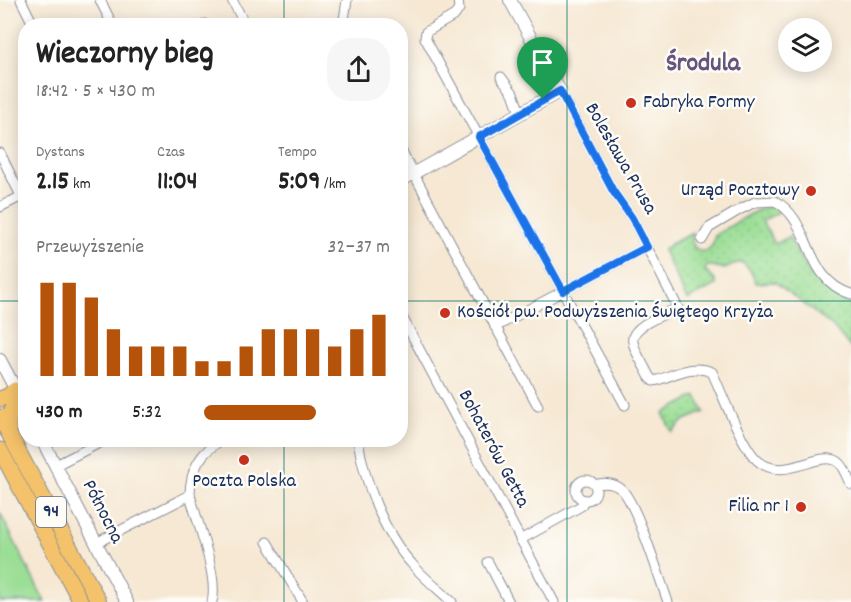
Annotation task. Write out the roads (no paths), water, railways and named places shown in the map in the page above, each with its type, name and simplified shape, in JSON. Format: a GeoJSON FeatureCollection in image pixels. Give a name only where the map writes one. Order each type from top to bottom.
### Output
{"type":"FeatureCollection","features":[{"type":"Feature","properties":{"kind":"main road"},"geometry":{"type":"LineString","coordinates":[[0,399],[18,395]]}},
{"type":"Feature","properties":{"kind":"main road"},"geometry":{"type":"LineString","coordinates":[[10,435],[7,423],[18,400]]}},
{"type":"Feature","properties":{"kind":"main road","name":"94"},"geometry":{"type":"LineString","coordinates":[[0,417],[99,602]]}},
{"type":"Feature","properties":{"kind":"main road","name":"94"},"geometry":{"type":"LineString","coordinates":[[0,450],[81,602]]}},
{"type":"Feature","properties":{"kind":"street"},"geometry":{"type":"LineString","coordinates":[[21,0],[30,18]]}},
{"type":"Feature","properties":{"kind":"street"},"geometry":{"type":"LineString","coordinates":[[100,0],[109,18]]}},
{"type":"Feature","properties":{"kind":"street"},"geometry":{"type":"LineString","coordinates":[[232,0],[242,18]]}},
{"type":"Feature","properties":{"kind":"street"},"geometry":{"type":"LineString","coordinates":[[345,18],[347,0]]}},
{"type":"Feature","properties":{"kind":"street"},"geometry":{"type":"LineString","coordinates":[[458,0],[459,9],[455,15],[426,32],[425,38],[625,405]]}},
{"type":"Feature","properties":{"kind":"street","name":"Bolesława Prusa"},"geometry":{"type":"LineString","coordinates":[[510,0],[613,191],[632,218],[678,308],[633,332],[632,341],[653,381],[693,368],[703,368],[712,372],[747,446],[757,460],[770,468],[779,469],[830,459],[839,463],[851,484]]}},
{"type":"Feature","properties":{"kind":"street"},"geometry":{"type":"LineString","coordinates":[[501,76],[513,93],[520,113]]}},
{"type":"Feature","properties":{"kind":"street"},"geometry":{"type":"LineString","coordinates":[[408,177],[560,91]]}},
{"type":"Feature","properties":{"kind":"street"},"geometry":{"type":"LineString","coordinates":[[0,153],[18,186]]}},
{"type":"Feature","properties":{"kind":"street"},"geometry":{"type":"LineString","coordinates":[[408,163],[538,406]]}},
{"type":"Feature","properties":{"kind":"street"},"geometry":{"type":"LineString","coordinates":[[0,207],[18,198]]}},
{"type":"Feature","properties":{"kind":"street"},"geometry":{"type":"LineString","coordinates":[[702,240],[709,228],[741,208],[755,202],[775,201],[790,212],[821,274],[838,289],[851,294]]}},
{"type":"Feature","properties":{"kind":"street"},"geometry":{"type":"LineString","coordinates":[[495,327],[647,247]]}},
{"type":"Feature","properties":{"kind":"street","name":"Bohaterów Getta"},"geometry":{"type":"LineString","coordinates":[[408,329],[554,602]]}},
{"type":"Feature","properties":{"kind":"street"},"geometry":{"type":"LineString","coordinates":[[0,360],[18,389]]}},
{"type":"Feature","properties":{"kind":"street","name":"Północna"},"geometry":{"type":"LineString","coordinates":[[46,447],[127,602]]}},
{"type":"Feature","properties":{"kind":"street"},"geometry":{"type":"LineString","coordinates":[[56,465],[91,447]]}},
{"type":"Feature","properties":{"kind":"street"},"geometry":{"type":"LineString","coordinates":[[212,602],[214,589],[211,566],[190,495],[193,472],[201,457],[213,447]]}},
{"type":"Feature","properties":{"kind":"street"},"geometry":{"type":"LineString","coordinates":[[359,447],[372,491],[394,539],[411,563],[452,602]]}},
{"type":"Feature","properties":{"kind":"street"},"geometry":{"type":"LineString","coordinates":[[587,480],[594,485],[596,494],[593,498],[584,500],[577,495],[579,483],[587,480]]}},
{"type":"Feature","properties":{"kind":"street"},"geometry":{"type":"LineString","coordinates":[[594,485],[602,482],[615,485],[625,492],[668,602]]}},
{"type":"Feature","properties":{"kind":"street"},"geometry":{"type":"LineString","coordinates":[[96,543],[190,495]]}},
{"type":"Feature","properties":{"kind":"street"},"geometry":{"type":"LineString","coordinates":[[520,540],[581,506],[584,500]]}},
{"type":"Feature","properties":{"kind":"street"},"geometry":{"type":"LineString","coordinates":[[267,542],[303,602]]}},
{"type":"Feature","properties":{"kind":"street"},"geometry":{"type":"LineString","coordinates":[[488,562],[509,602]]}},
{"type":"Feature","properties":{"kind":"place","name":"Fabryka Formy"},"geometry":{"type":"Point","coordinates":[631,103]}},
{"type":"Feature","properties":{"kind":"place","name":"Urząd Pocztowy"},"geometry":{"type":"Point","coordinates":[811,191]}},
{"type":"Feature","properties":{"kind":"place","name":"Kościół pw. Podwyższenia Świętego Krzyża"},"geometry":{"type":"Point","coordinates":[445,313]}},
{"type":"Feature","properties":{"kind":"place","name":"Poczta Polska"},"geometry":{"type":"Point","coordinates":[244,460]}},
{"type":"Feature","properties":{"kind":"place","name":"Filia nr 1"},"geometry":{"type":"Point","coordinates":[801,507]}},
{"type":"Feature","properties":{"kind":"district","name":"Środula"},"geometry":{"type":"Point","coordinates":[703,64]}}]}
